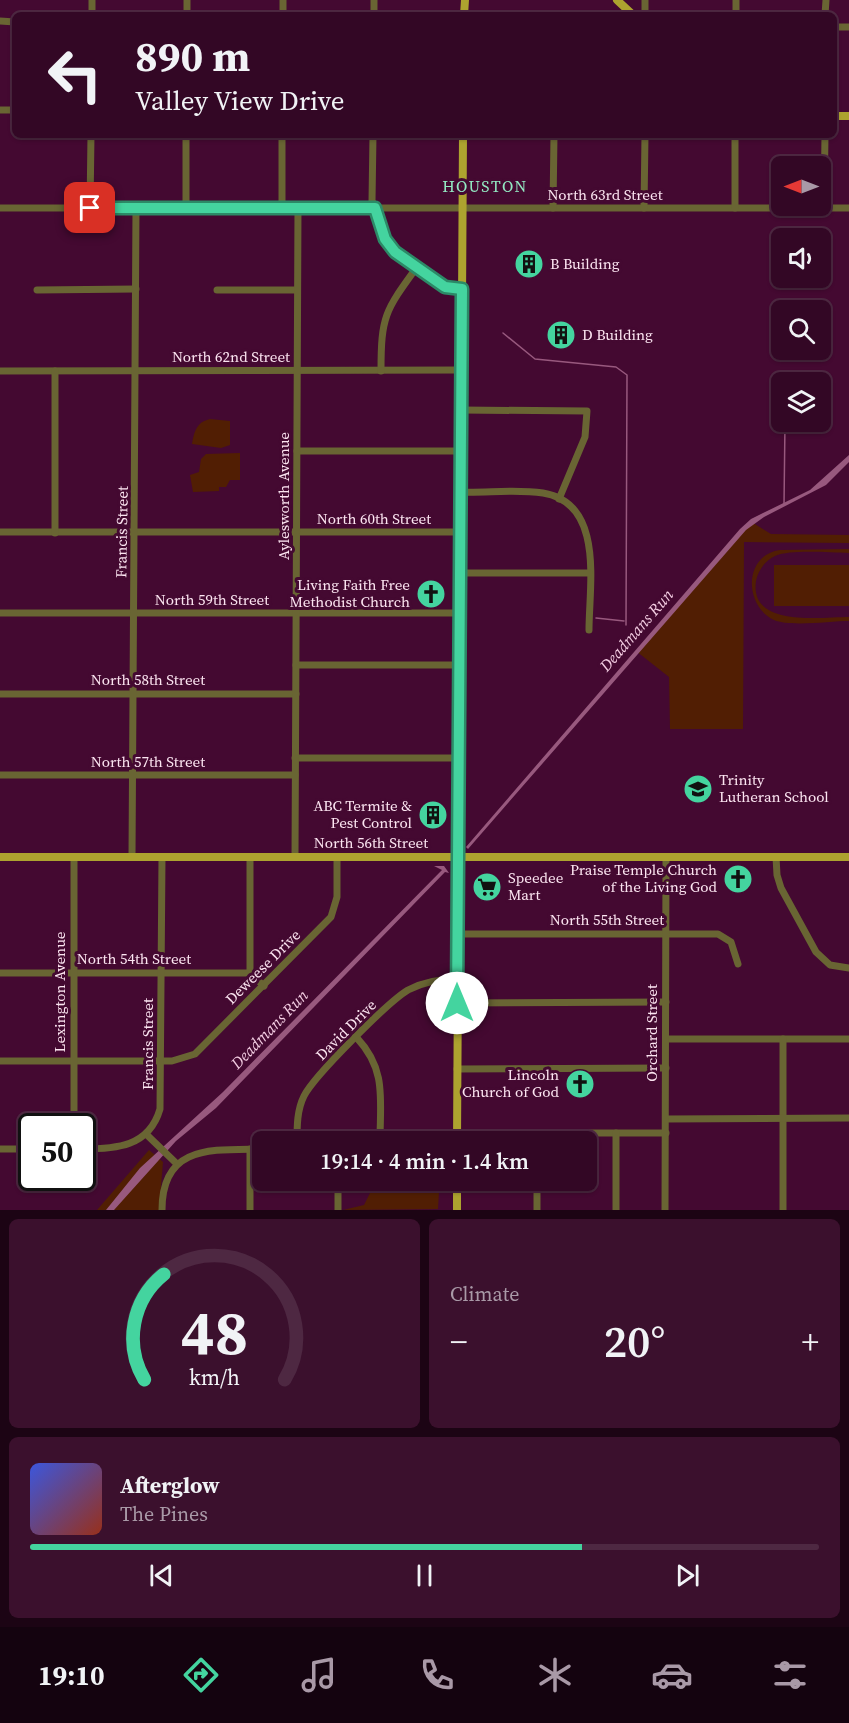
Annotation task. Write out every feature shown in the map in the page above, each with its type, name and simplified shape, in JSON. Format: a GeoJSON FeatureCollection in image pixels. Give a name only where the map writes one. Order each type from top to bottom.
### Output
{"type":"FeatureCollection","features":[{"type":"Feature","properties":{"kind":"main road"},"geometry":{"type":"LineString","coordinates":[[617,0],[630,12]]}},
{"type":"Feature","properties":{"kind":"main road"},"geometry":{"type":"LineString","coordinates":[[457,1131],[463,138]]}},
{"type":"Feature","properties":{"kind":"main road","name":"North 56th Street"},"geometry":{"type":"LineString","coordinates":[[0,856],[849,857]]}},
{"type":"Feature","properties":{"kind":"main road"},"geometry":{"type":"LineString","coordinates":[[457,1191],[457,1210]]}},
{"type":"Feature","properties":{"kind":"street"},"geometry":{"type":"LineString","coordinates":[[90,208],[91,138]]}},
{"type":"Feature","properties":{"kind":"street"},"geometry":{"type":"LineString","coordinates":[[186,138],[186,208]]}},
{"type":"Feature","properties":{"kind":"street"},"geometry":{"type":"LineString","coordinates":[[282,138],[282,208]]}},
{"type":"Feature","properties":{"kind":"street"},"geometry":{"type":"LineString","coordinates":[[373,138],[372,201],[388,243],[446,288],[462,289]]}},
{"type":"Feature","properties":{"kind":"street"},"geometry":{"type":"LineString","coordinates":[[553,208],[554,138]]}},
{"type":"Feature","properties":{"kind":"street"},"geometry":{"type":"LineString","coordinates":[[644,208],[645,138]]}},
{"type":"Feature","properties":{"kind":"street"},"geometry":{"type":"LineString","coordinates":[[735,138],[735,208]]}},
{"type":"Feature","properties":{"kind":"street"},"geometry":{"type":"LineString","coordinates":[[825,138],[825,156]]}},
{"type":"Feature","properties":{"kind":"street","name":"North 63rd Street"},"geometry":{"type":"LineString","coordinates":[[0,208],[771,208]]}},
{"type":"Feature","properties":{"kind":"street","name":"Francis Street"},"geometry":{"type":"LineString","coordinates":[[132,857],[136,208]]}},
{"type":"Feature","properties":{"kind":"street","name":"Aylesworth Avenue"},"geometry":{"type":"LineString","coordinates":[[295,857],[298,208]]}},
{"type":"Feature","properties":{"kind":"street","name":"North 63rd Street"},"geometry":{"type":"LineString","coordinates":[[831,208],[849,208]]}},
{"type":"Feature","properties":{"kind":"street"},"geometry":{"type":"LineString","coordinates":[[381,371],[381,334],[385,315],[417,267]]}},
{"type":"Feature","properties":{"kind":"street"},"geometry":{"type":"LineString","coordinates":[[37,290],[136,289]]}},
{"type":"Feature","properties":{"kind":"street"},"geometry":{"type":"LineString","coordinates":[[217,290],[297,290]]}},
{"type":"Feature","properties":{"kind":"street","name":"North 62nd Street"},"geometry":{"type":"LineString","coordinates":[[0,371],[461,370]]}},
{"type":"Feature","properties":{"kind":"street"},"geometry":{"type":"LineString","coordinates":[[55,371],[55,532]]}},
{"type":"Feature","properties":{"kind":"street"},"geometry":{"type":"LineString","coordinates":[[461,410],[587,411],[585,437],[559,499]]}},
{"type":"Feature","properties":{"kind":"street"},"geometry":{"type":"LineString","coordinates":[[297,452],[460,451]]}},
{"type":"Feature","properties":{"kind":"street"},"geometry":{"type":"LineString","coordinates":[[460,492],[535,493],[559,499],[576,512],[586,528],[589,544],[589,630]]}},
{"type":"Feature","properties":{"kind":"street","name":"North 60th Street"},"geometry":{"type":"LineString","coordinates":[[0,532],[460,532]]}},
{"type":"Feature","properties":{"kind":"street"},"geometry":{"type":"LineString","coordinates":[[459,573],[589,573]]}},
{"type":"Feature","properties":{"kind":"street","name":"North 59th Street"},"geometry":{"type":"LineString","coordinates":[[0,613],[459,613]]}},
{"type":"Feature","properties":{"kind":"street"},"geometry":{"type":"LineString","coordinates":[[296,665],[459,665]]}},
{"type":"Feature","properties":{"kind":"street","name":"North 58th Street"},"geometry":{"type":"LineString","coordinates":[[0,694],[296,694]]}},
{"type":"Feature","properties":{"kind":"street"},"geometry":{"type":"LineString","coordinates":[[295,758],[458,758]]}},
{"type":"Feature","properties":{"kind":"street","name":"North 57th Street"},"geometry":{"type":"LineString","coordinates":[[0,775],[295,775]]}},
{"type":"Feature","properties":{"kind":"street","name":"Lexington Avenue"},"geometry":{"type":"LineString","coordinates":[[74,856],[74,1113]]}},
{"type":"Feature","properties":{"kind":"street","name":"Francis Street"},"geometry":{"type":"LineString","coordinates":[[146,1134],[155,1123],[161,1105],[162,857]]}},
{"type":"Feature","properties":{"kind":"street"},"geometry":{"type":"LineString","coordinates":[[250,857],[250,973],[264,986]]}},
{"type":"Feature","properties":{"kind":"street","name":"Deweese Drive"},"geometry":{"type":"LineString","coordinates":[[0,1061],[182,1060],[199,1051],[331,917],[337,897],[337,857]]}},
{"type":"Feature","properties":{"kind":"street","name":"Orchard Street"},"geometry":{"type":"LineString","coordinates":[[665,1210],[666,857]]}},
{"type":"Feature","properties":{"kind":"street"},"geometry":{"type":"LineString","coordinates":[[776,857],[777,875],[781,888],[816,952],[830,964],[849,968]]}},
{"type":"Feature","properties":{"kind":"street","name":"North 55th Street"},"geometry":{"type":"LineString","coordinates":[[457,934],[724,935],[733,945],[738,964]]}},
{"type":"Feature","properties":{"kind":"street","name":"North 54th Street"},"geometry":{"type":"LineString","coordinates":[[0,973],[250,973]]}},
{"type":"Feature","properties":{"kind":"street","name":"David Drive"},"geometry":{"type":"LineString","coordinates":[[297,1131],[298,1114],[305,1094],[357,1038],[406,992],[430,981],[457,979]]}},
{"type":"Feature","properties":{"kind":"street"},"geometry":{"type":"LineString","coordinates":[[457,1003],[666,1002]]}},
{"type":"Feature","properties":{"kind":"street"},"geometry":{"type":"LineString","coordinates":[[357,1038],[372,1056],[379,1072],[380,1131]]}},
{"type":"Feature","properties":{"kind":"street"},"geometry":{"type":"LineString","coordinates":[[666,1039],[849,1039]]}},
{"type":"Feature","properties":{"kind":"street"},"geometry":{"type":"LineString","coordinates":[[783,1039],[783,1210]]}},
{"type":"Feature","properties":{"kind":"street"},"geometry":{"type":"LineString","coordinates":[[457,1069],[666,1068]]}},
{"type":"Feature","properties":{"kind":"street"},"geometry":{"type":"LineString","coordinates":[[666,1119],[849,1118]]}},
{"type":"Feature","properties":{"kind":"street"},"geometry":{"type":"LineString","coordinates":[[597,1133],[666,1133]]}},
{"type":"Feature","properties":{"kind":"street"},"geometry":{"type":"LineString","coordinates":[[616,1133],[616,1210]]}},
{"type":"Feature","properties":{"kind":"street"},"geometry":{"type":"LineString","coordinates":[[96,1149],[120,1148],[136,1142],[146,1134],[177,1164]]}},
{"type":"Feature","properties":{"kind":"street"},"geometry":{"type":"LineString","coordinates":[[0,1149],[18,1149]]}},
{"type":"Feature","properties":{"kind":"street"},"geometry":{"type":"LineString","coordinates":[[162,1210],[165,1185],[177,1164],[203,1150],[250,1149],[250,1210]]}},
{"type":"Feature","properties":{"kind":"street"},"geometry":{"type":"LineString","coordinates":[[338,1191],[338,1210]]}},
{"type":"Feature","properties":{"kind":"street"},"geometry":{"type":"LineString","coordinates":[[537,1191],[537,1210]]}},
{"type":"Feature","properties":{"kind":"shaded area"},"geometry":{"type":"Polygon","coordinates":[[[210,419],[230,421],[230,445],[221,448],[192,444],[197,428],[202,422],[210,419]]]}},
{"type":"Feature","properties":{"kind":"shaded area"},"geometry":{"type":"Polygon","coordinates":[[[240,453],[240,480],[230,480],[226,487],[219,487],[219,491],[193,492],[190,475],[199,472],[201,459],[206,454],[240,453]]]}},
{"type":"Feature","properties":{"kind":"shaded area"},"geometry":{"type":"Polygon","coordinates":[[[849,455],[849,462],[826,485],[764,517],[746,530],[468,849],[466,847],[740,529],[751,519],[810,490],[849,455]]]}},
{"type":"Feature","properties":{"kind":"shaded area"},"geometry":{"type":"Polygon","coordinates":[[[750,521],[771,534],[849,535],[849,543],[744,542],[743,729],[670,729],[669,677],[636,651],[750,521]]]}},
{"type":"Feature","properties":{"kind":"shaded area"},"geometry":{"type":"Polygon","coordinates":[[[849,549],[849,553],[801,552],[775,556],[763,566],[756,581],[757,596],[764,606],[775,613],[805,618],[849,617],[849,621],[781,622],[764,613],[757,604],[752,582],[754,571],[759,561],[768,554],[780,550],[849,549]]]}},
{"type":"Feature","properties":{"kind":"shaded area"},"geometry":{"type":"Polygon","coordinates":[[[774,565],[849,565],[849,606],[774,606],[774,565]]]}},
{"type":"Feature","properties":{"kind":"shaded area"},"geometry":{"type":"Polygon","coordinates":[[[434,866],[444,866],[449,873],[445,872],[216,1108],[176,1141],[114,1210],[106,1210],[140,1168],[223,1092],[442,870],[434,866]]]}},
{"type":"Feature","properties":{"kind":"shaded area"},"geometry":{"type":"Polygon","coordinates":[[[149,1150],[163,1162],[159,1210],[97,1210],[149,1150]]]}},
{"type":"Feature","properties":{"kind":"shaded area"},"geometry":{"type":"Polygon","coordinates":[[[371,1191],[439,1192],[438,1209],[343,1210],[364,1205],[371,1191]]]}},
{"type":"Feature","properties":{"kind":"waterway","name":"Deadmans Run"},"geometry":{"type":"LineString","coordinates":[[503,333],[535,359],[616,367],[627,375],[626,625]]}},
{"type":"Feature","properties":{"kind":"waterway"},"geometry":{"type":"LineString","coordinates":[[784,505],[785,432]]}},
{"type":"Feature","properties":{"kind":"waterway","name":"Deadmans Run"},"geometry":{"type":"LineString","coordinates":[[596,618],[624,621]]}},
{"type":"Feature","properties":{"kind":"place","name":"B Building"},"geometry":{"type":"Point","coordinates":[529,264]}},
{"type":"Feature","properties":{"kind":"place","name":"D Building"},"geometry":{"type":"Point","coordinates":[561,335]}},
{"type":"Feature","properties":{"kind":"place","name":"Living Faith Free Methodist Church"},"geometry":{"type":"Point","coordinates":[431,594]}},
{"type":"Feature","properties":{"kind":"place","name":"Trinity Lutheran School"},"geometry":{"type":"Point","coordinates":[698,789]}},
{"type":"Feature","properties":{"kind":"place","name":"ABC Termite & Pest Control"},"geometry":{"type":"Point","coordinates":[433,815]}},
{"type":"Feature","properties":{"kind":"place","name":"Praise Temple Church of the Living God"},"geometry":{"type":"Point","coordinates":[738,879]}},
{"type":"Feature","properties":{"kind":"place","name":"Speedee Mart"},"geometry":{"type":"Point","coordinates":[487,887]}},
{"type":"Feature","properties":{"kind":"place","name":"Lincoln Church of God"},"geometry":{"type":"Point","coordinates":[580,1084]}},
{"type":"Feature","properties":{"kind":"district","name":"HOUSTON"},"geometry":{"type":"Point","coordinates":[485,186]}},
{"type":"Feature","properties":{"kind":"route"},"geometry":{"type":"LineString","coordinates":[[90,208],[375,208],[379,214],[385,239],[395,252],[445,287],[462,289],[457,1003]]}}]}
